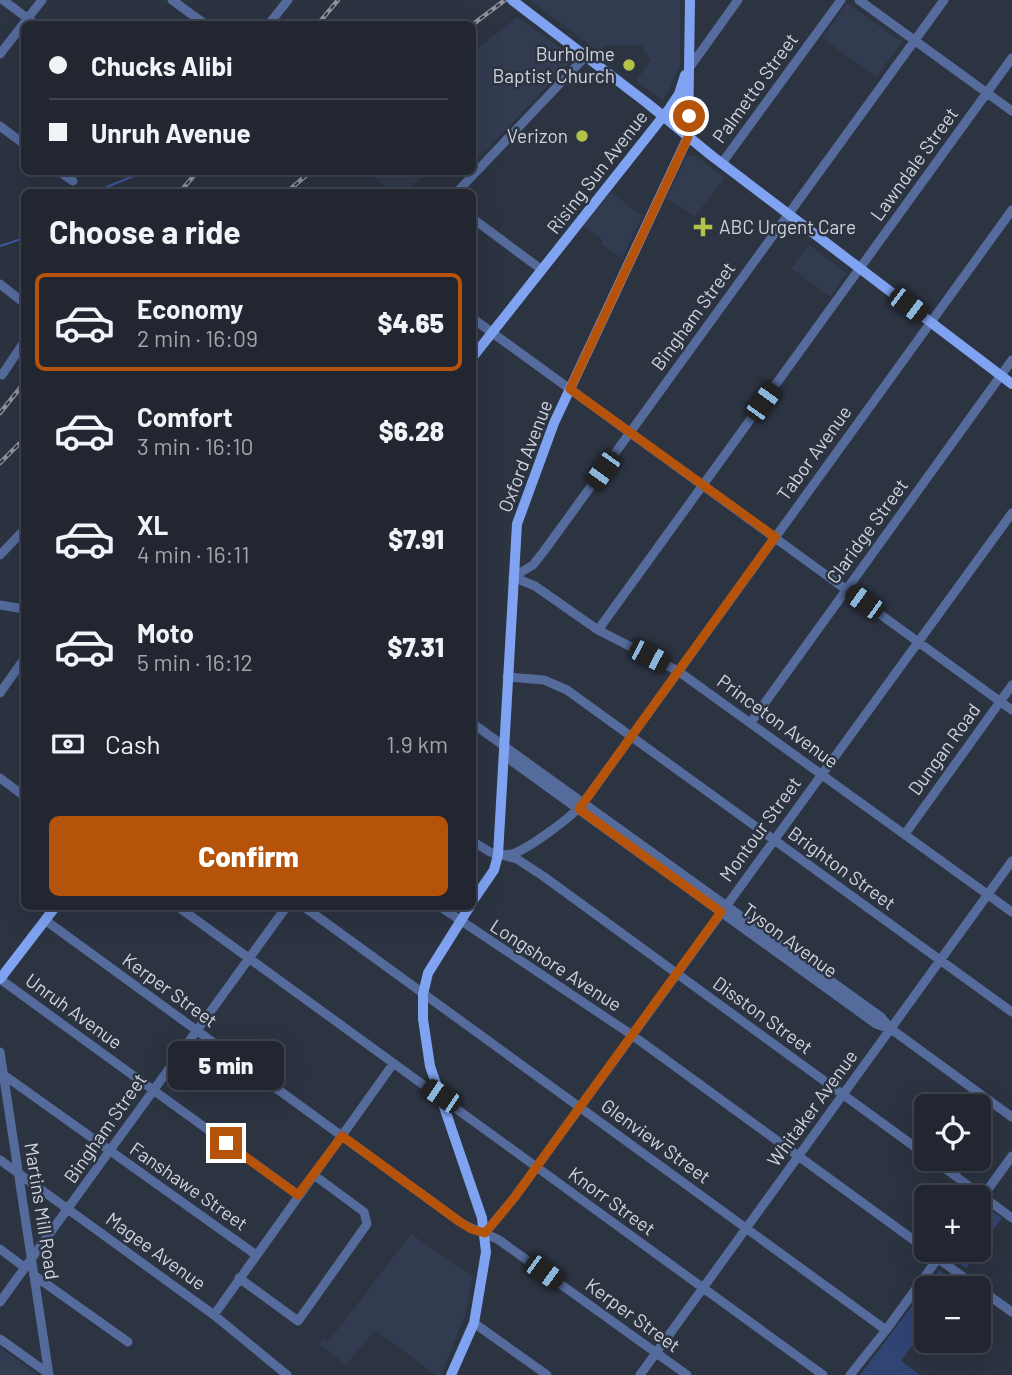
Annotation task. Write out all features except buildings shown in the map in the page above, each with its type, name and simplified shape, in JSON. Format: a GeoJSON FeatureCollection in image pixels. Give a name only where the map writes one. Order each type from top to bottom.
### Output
{"type":"FeatureCollection","features":[{"type":"Feature","properties":{"kind":"main road","name":"Oxford Avenue"},"geometry":{"type":"LineString","coordinates":[[476,897],[494,870],[498,855],[515,535],[519,516],[542,450],[688,137],[690,0]]}},
{"type":"Feature","properties":{"kind":"main road"},"geometry":{"type":"LineString","coordinates":[[517,4],[1012,384]]}},
{"type":"Feature","properties":{"kind":"main road","name":"Rising Sun Avenue"},"geometry":{"type":"LineString","coordinates":[[476,353],[663,117],[679,94],[690,67]]}},
{"type":"Feature","properties":{"kind":"main road"},"geometry":{"type":"LineString","coordinates":[[0,979],[53,910]]}},
{"type":"Feature","properties":{"kind":"main road","name":"Oxford Avenue"},"geometry":{"type":"LineString","coordinates":[[451,1375],[474,1323],[486,1252],[485,1233],[426,1051],[423,994],[428,973],[467,910]]}},
{"type":"Feature","properties":{"kind":"street"},"geometry":{"type":"LineString","coordinates":[[3,0],[30,21]]}},
{"type":"Feature","properties":{"kind":"street"},"geometry":{"type":"LineString","coordinates":[[32,21],[42,0]]}},
{"type":"Feature","properties":{"kind":"street"},"geometry":{"type":"LineString","coordinates":[[172,0],[201,21]]}},
{"type":"Feature","properties":{"kind":"street"},"geometry":{"type":"LineString","coordinates":[[271,21],[288,0]]}},
{"type":"Feature","properties":{"kind":"street","name":"Rising Sun Avenue"},"geometry":{"type":"LineString","coordinates":[[690,67],[738,0]]}},
{"type":"Feature","properties":{"kind":"street","name":"Palmetto Street"},"geometry":{"type":"LineString","coordinates":[[722,163],[841,0]]}},
{"type":"Feature","properties":{"kind":"street"},"geometry":{"type":"LineString","coordinates":[[859,0],[1012,111]]}},
{"type":"Feature","properties":{"kind":"street","name":"Bingham Street"},"geometry":{"type":"LineString","coordinates":[[513,577],[533,565],[944,0]]}},
{"type":"Feature","properties":{"kind":"street"},"geometry":{"type":"LineString","coordinates":[[0,54],[21,32]]}},
{"type":"Feature","properties":{"kind":"street"},"geometry":{"type":"LineString","coordinates":[[476,172],[586,56]]}},
{"type":"Feature","properties":{"kind":"street","name":"Lawndale Street"},"geometry":{"type":"LineString","coordinates":[[598,630],[1012,58]]}},
{"type":"Feature","properties":{"kind":"street"},"geometry":{"type":"LineString","coordinates":[[0,125],[21,142]]}},
{"type":"Feature","properties":{"kind":"street"},"geometry":{"type":"LineString","coordinates":[[64,175],[73,181]]}},
{"type":"Feature","properties":{"kind":"street"},"geometry":{"type":"LineString","coordinates":[[460,189],[473,175]]}},
{"type":"Feature","properties":{"kind":"street","name":"Tabor Avenue"},"geometry":{"type":"LineString","coordinates":[[498,855],[512,855],[519,851],[582,805],[1012,210]]}},
{"type":"Feature","properties":{"kind":"street"},"geometry":{"type":"LineString","coordinates":[[476,221],[542,270]]}},
{"type":"Feature","properties":{"kind":"street"},"geometry":{"type":"LineString","coordinates":[[1,287],[21,301]]}},
{"type":"Feature","properties":{"kind":"street"},"geometry":{"type":"LineString","coordinates":[[476,321],[1012,709]]}},
{"type":"Feature","properties":{"kind":"street"},"geometry":{"type":"LineString","coordinates":[[2,375],[21,346]]}},
{"type":"Feature","properties":{"kind":"street","name":"Claridge Street"},"geometry":{"type":"LineString","coordinates":[[751,722],[1012,360]]}},
{"type":"Feature","properties":{"kind":"street","name":"Montour Street"},"geometry":{"type":"LineString","coordinates":[[485,1233],[536,1168],[1012,513]]}},
{"type":"Feature","properties":{"kind":"street"},"geometry":{"type":"LineString","coordinates":[[0,555],[21,533]]}},
{"type":"Feature","properties":{"kind":"street","name":"Princeton Avenue"},"geometry":{"type":"LineString","coordinates":[[513,577],[535,586],[598,630],[678,671],[1012,912]]}},
{"type":"Feature","properties":{"kind":"street"},"geometry":{"type":"LineString","coordinates":[[0,605],[21,608]]}},
{"type":"Feature","properties":{"kind":"street"},"geometry":{"type":"LineString","coordinates":[[0,693],[21,663]]}},
{"type":"Feature","properties":{"kind":"street","name":"Brighton Street"},"geometry":{"type":"LineString","coordinates":[[507,677],[550,682],[567,690],[1012,1012]]}},
{"type":"Feature","properties":{"kind":"street","name":"Dungan Road"},"geometry":{"type":"LineString","coordinates":[[905,834],[1012,685]]}},
{"type":"Feature","properties":{"kind":"street","name":"Tyson Avenue"},"geometry":{"type":"LineString","coordinates":[[476,726],[505,748],[513,762],[582,805],[806,968],[881,1017],[891,1029],[1012,1117]]}},
{"type":"Feature","properties":{"kind":"street"},"geometry":{"type":"LineString","coordinates":[[0,778],[21,794]]}},
{"type":"Feature","properties":{"kind":"street","name":"Disston Street"},"geometry":{"type":"LineString","coordinates":[[476,843],[498,855],[517,859],[914,1146]]}},
{"type":"Feature","properties":{"kind":"street","name":"Whitaker Avenue"},"geometry":{"type":"LineString","coordinates":[[640,1375],[1012,861]]}},
{"type":"Feature","properties":{"kind":"street","name":"Knorr Street"},"geometry":{"type":"LineString","coordinates":[[182,910],[823,1375]]}},
{"type":"Feature","properties":{"kind":"street","name":"Bingham Street"},"geometry":{"type":"LineString","coordinates":[[0,1302],[284,910]]}},
{"type":"Feature","properties":{"kind":"street","name":"Glenview Street"},"geometry":{"type":"LineString","coordinates":[[308,910],[886,1330]]}},
{"type":"Feature","properties":{"kind":"street","name":"Longshore Avenue"},"geometry":{"type":"LineString","coordinates":[[444,910],[632,1035],[914,1240]]}},
{"type":"Feature","properties":{"kind":"street","name":"Kerper Street"},"geometry":{"type":"LineString","coordinates":[[45,920],[460,1222],[499,1240],[687,1375]]}},
{"type":"Feature","properties":{"kind":"street","name":"Unruh Avenue"},"geometry":{"type":"LineString","coordinates":[[0,979],[298,1195]]}},
{"type":"Feature","properties":{"kind":"street","name":"Martins Mill Road"},"geometry":{"type":"LineString","coordinates":[[0,1052],[49,1374]]}},
{"type":"Feature","properties":{"kind":"street"},"geometry":{"type":"LineString","coordinates":[[214,1315],[393,1064]]}},
{"type":"Feature","properties":{"kind":"street","name":"Fanshawe Street"},"geometry":{"type":"LineString","coordinates":[[2,1073],[255,1254]]}},
{"type":"Feature","properties":{"kind":"street"},"geometry":{"type":"LineString","coordinates":[[991,1186],[1012,1156]]}},
{"type":"Feature","properties":{"kind":"street","name":"Magee Avenue"},"geometry":{"type":"LineString","coordinates":[[0,1160],[214,1315],[287,1375]]}},
{"type":"Feature","properties":{"kind":"street"},"geometry":{"type":"LineString","coordinates":[[946,1171],[963,1185]]}},
{"type":"Feature","properties":{"kind":"street"},"geometry":{"type":"LineString","coordinates":[[240,1278],[298,1321],[366,1227],[367,1219],[361,1209],[314,1175]]}},
{"type":"Feature","properties":{"kind":"street"},"geometry":{"type":"LineString","coordinates":[[991,1206],[1012,1218]]}},
{"type":"Feature","properties":{"kind":"street"},"geometry":{"type":"LineString","coordinates":[[0,1249],[24,1267]]}},
{"type":"Feature","properties":{"kind":"street"},"geometry":{"type":"LineString","coordinates":[[850,1375],[934,1262]]}},
{"type":"Feature","properties":{"kind":"street","name":"Longshore Avenue"},"geometry":{"type":"LineString","coordinates":[[943,1262],[1012,1312]]}},
{"type":"Feature","properties":{"kind":"street"},"geometry":{"type":"LineString","coordinates":[[35,1276],[128,1342]]}},
{"type":"Feature","properties":{"kind":"street"},"geometry":{"type":"LineString","coordinates":[[474,1323],[547,1375]]}},
{"type":"Feature","properties":{"kind":"street"},"geometry":{"type":"LineString","coordinates":[[0,1339],[49,1374]]}},
{"type":"Feature","properties":{"kind":"shaded area"},"geometry":{"type":"Polygon","coordinates":[[[530,0],[680,0],[680,65],[668,92],[662,100],[636,81],[651,60],[643,50],[644,45],[605,45],[599,52],[530,0]]]}},
{"type":"Feature","properties":{"kind":"shaded area"},"geometry":{"type":"Polygon","coordinates":[[[847,3],[902,42],[876,77],[822,38],[847,3]]]}},
{"type":"Feature","properties":{"kind":"shaded area"},"geometry":{"type":"Polygon","coordinates":[[[517,17],[574,58],[476,161],[476,50],[517,17]]]}},
{"type":"Feature","properties":{"kind":"shaded area"},"geometry":{"type":"Polygon","coordinates":[[[687,155],[696,156],[725,178],[695,216],[666,199],[687,155]]]}},
{"type":"Feature","properties":{"kind":"shaded area"},"geometry":{"type":"Polygon","coordinates":[[[373,175],[425,175],[408,189],[388,189],[373,175]]]}},
{"type":"Feature","properties":{"kind":"shaded area"},"geometry":{"type":"Polygon","coordinates":[[[611,192],[642,216],[622,258],[601,244],[603,240],[583,226],[611,192]]]}},
{"type":"Feature","properties":{"kind":"shaded area"},"geometry":{"type":"Polygon","coordinates":[[[809,245],[847,273],[830,297],[791,268],[809,245]]]}},
{"type":"Feature","properties":{"kind":"shaded area"},"geometry":{"type":"Polygon","coordinates":[[[991,1210],[1002,1218],[991,1233],[991,1210]]]}},
{"type":"Feature","properties":{"kind":"shaded area"},"geometry":{"type":"Polygon","coordinates":[[[411,1234],[473,1276],[465,1315],[441,1375],[436,1375],[375,1330],[346,1365],[319,1344],[323,1339],[328,1342],[411,1234]]]}},
{"type":"Feature","properties":{"kind":"shaded area"},"geometry":{"type":"Polygon","coordinates":[[[957,1262],[970,1262],[966,1268],[957,1262]]]}},
{"type":"Feature","properties":{"kind":"shaded area"},"geometry":{"type":"Polygon","coordinates":[[[939,1270],[948,1276],[934,1276],[939,1270]]]}},
{"type":"Feature","properties":{"kind":"shaded area"},"geometry":{"type":"Polygon","coordinates":[[[914,1303],[914,1342],[901,1361],[920,1375],[860,1375],[914,1303]]]}},
{"type":"Feature","properties":{"kind":"shaded area"},"geometry":{"type":"Polygon","coordinates":[[[0,1347],[38,1375],[0,1375],[0,1347]]]}},
{"type":"Feature","properties":{"kind":"waterway"},"geometry":{"type":"LineString","coordinates":[[102,189],[136,175]]}},
{"type":"Feature","properties":{"kind":"waterway"},"geometry":{"type":"LineString","coordinates":[[0,246],[21,239]]}},
{"type":"Feature","properties":{"kind":"railway"},"geometry":{"type":"LineString","coordinates":[[320,21],[338,0]]}},
{"type":"Feature","properties":{"kind":"railway"},"geometry":{"type":"LineString","coordinates":[[476,22],[505,0]]}},
{"type":"Feature","properties":{"kind":"railway"},"geometry":{"type":"LineString","coordinates":[[183,189],[194,175]]}},
{"type":"Feature","properties":{"kind":"railway"},"geometry":{"type":"LineString","coordinates":[[290,189],[307,175]]}},
{"type":"Feature","properties":{"kind":"railway"},"geometry":{"type":"LineString","coordinates":[[0,413],[21,387]]}},
{"type":"Feature","properties":{"kind":"railway"},"geometry":{"type":"LineString","coordinates":[[0,463],[21,442]]}},
{"type":"Feature","properties":{"kind":"place","name":"Burholme Baptist Church"},"geometry":{"type":"Point","coordinates":[629,65]}},
{"type":"Feature","properties":{"kind":"place","name":"Verizon"},"geometry":{"type":"Point","coordinates":[582,136]}},
{"type":"Feature","properties":{"kind":"place","name":"ABC Urgent Care"},"geometry":{"type":"Point","coordinates":[703,227]}},
{"type":"Feature","properties":{"kind":"route"},"geometry":{"type":"LineString","coordinates":[[226,1143],[298,1195],[342,1136],[460,1222],[485,1233],[514,1198],[721,912],[579,809],[775,537],[570,389],[688,137],[689,116]]}}]}
